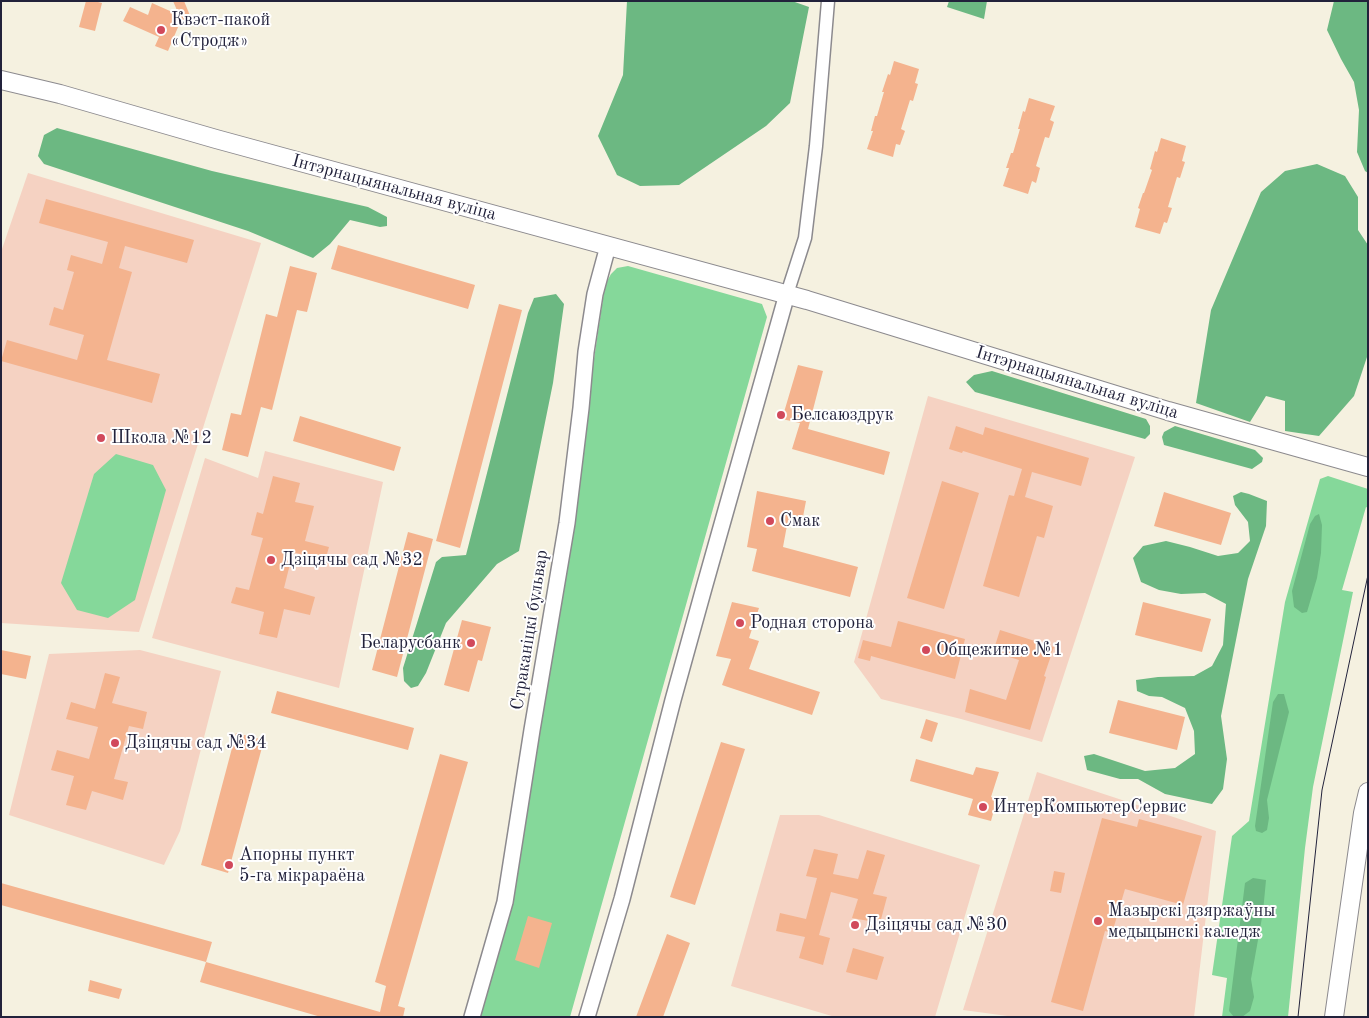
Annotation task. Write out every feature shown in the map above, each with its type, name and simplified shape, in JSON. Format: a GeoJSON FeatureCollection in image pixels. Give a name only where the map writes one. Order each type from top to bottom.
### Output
{"type":"FeatureCollection","features":[{"type":"Feature","properties":{"kind":"main road","name":"Інтэрнацыянальная вуліца"},"geometry":{"type":"LineString","coordinates":[[1,80],[60,94],[216,139],[787,294],[1176,413],[1367,465]]}},
{"type":"Feature","properties":{"kind":"main road"},"geometry":{"type":"LineString","coordinates":[[1334,1017],[1363,812],[1368,792]]}},
{"type":"Feature","properties":{"kind":"street"},"geometry":{"type":"LineString","coordinates":[[588,1017],[622,899],[711,562],[787,294],[805,238],[816,146],[828,1]]}},
{"type":"Feature","properties":{"kind":"street","name":"Страканіцкі бульвар"},"geometry":{"type":"LineString","coordinates":[[472,1017],[505,902],[567,523],[586,352],[595,294],[608,246]]}},
{"type":"Feature","properties":{"kind":"shaded area","name":"Школа №12"},"geometry":{"type":"Polygon","coordinates":[[[28,173],[261,243],[139,632],[1,623],[1,252],[28,173]]]}},
{"type":"Feature","properties":{"kind":"shaded area"},"geometry":{"type":"Polygon","coordinates":[[[928,396],[1135,457],[1042,742],[881,699],[854,662],[928,396]]]}},
{"type":"Feature","properties":{"kind":"shaded area","name":"Дзіцячы сад №32"},"geometry":{"type":"Polygon","coordinates":[[[265,451],[383,482],[339,688],[152,638],[205,458],[258,478],[265,451]]]}},
{"type":"Feature","properties":{"kind":"shaded area","name":"Дзіцячы сад №34"},"geometry":{"type":"Polygon","coordinates":[[[140,650],[221,671],[180,831],[164,865],[9,815],[49,654],[140,650]]]}},
{"type":"Feature","properties":{"kind":"shaded area","name":"Мазырскі дзяржаўны медыцынскі каледж"},"geometry":{"type":"Polygon","coordinates":[[[1037,772],[1216,831],[1194,1017],[1015,1017],[963,1010],[1037,772]]]}},
{"type":"Feature","properties":{"kind":"shaded area","name":"Дзіцячы сад №30"},"geometry":{"type":"Polygon","coordinates":[[[780,815],[819,815],[980,865],[935,1017],[835,1017],[731,986],[780,815]]]}},
{"type":"Feature","properties":{"kind":"green space"},"geometry":{"type":"Polygon","coordinates":[[[627,1],[792,1],[809,7],[790,103],[766,126],[679,185],[640,186],[617,175],[598,136],[623,75],[627,1]]]}},
{"type":"Feature","properties":{"kind":"green space"},"geometry":{"type":"Polygon","coordinates":[[[949,1],[987,1],[984,19],[947,7],[949,1]]]}},
{"type":"Feature","properties":{"kind":"green space"},"geometry":{"type":"Polygon","coordinates":[[[1334,1],[1368,1],[1368,173],[1365,171],[1357,152],[1359,110],[1354,82],[1327,30],[1334,1]]]}},
{"type":"Feature","properties":{"kind":"green space"},"geometry":{"type":"Polygon","coordinates":[[[57,128],[212,171],[368,207],[387,217],[387,226],[380,227],[350,220],[330,244],[313,258],[248,231],[44,164],[38,156],[44,135],[57,128]]]}},
{"type":"Feature","properties":{"kind":"green space"},"geometry":{"type":"Polygon","coordinates":[[[1317,164],[1345,176],[1358,197],[1358,230],[1368,245],[1368,354],[1354,396],[1319,436],[1285,431],[1285,401],[1266,396],[1250,422],[1196,403],[1211,310],[1261,192],[1285,171],[1317,164]]]}},
{"type":"Feature","properties":{"kind":"green space"},"geometry":{"type":"Polygon","coordinates":[[[628,266],[762,304],[767,317],[570,1017],[480,1017],[519,863],[605,285],[617,268],[628,266]]]}},
{"type":"Feature","properties":{"kind":"green space"},"geometry":{"type":"Polygon","coordinates":[[[556,294],[564,304],[553,383],[519,551],[497,564],[446,623],[426,673],[418,686],[411,688],[404,681],[403,668],[436,562],[442,557],[466,555],[528,313],[534,298],[556,294]]]}},
{"type":"Feature","properties":{"kind":"green space"},"geometry":{"type":"Polygon","coordinates":[[[992,371],[1146,419],[1150,426],[1150,434],[1145,439],[975,392],[966,382],[974,375],[992,371]]]}},
{"type":"Feature","properties":{"kind":"green space"},"geometry":{"type":"Polygon","coordinates":[[[1175,426],[1255,450],[1263,458],[1262,462],[1252,469],[1164,445],[1162,437],[1164,432],[1175,426]]]}},
{"type":"Feature","properties":{"kind":"green space"},"geometry":{"type":"Polygon","coordinates":[[[116,454],[153,465],[166,490],[135,600],[108,618],[77,610],[61,583],[94,474],[116,454]]]}},
{"type":"Feature","properties":{"kind":"green space"},"geometry":{"type":"Polygon","coordinates":[[[1328,476],[1368,489],[1368,508],[1366,507],[1342,590],[1353,592],[1313,787],[1288,1017],[1222,1017],[1227,978],[1212,975],[1232,836],[1249,821],[1285,602],[1320,479],[1328,476]]]}},
{"type":"Feature","properties":{"kind":"green space"},"geometry":{"type":"Polygon","coordinates":[[[1241,492],[1267,501],[1266,526],[1248,579],[1221,716],[1227,759],[1223,789],[1212,804],[1165,794],[1138,779],[1120,779],[1087,770],[1084,756],[1094,754],[1145,771],[1175,768],[1195,754],[1194,731],[1185,708],[1162,697],[1149,696],[1137,691],[1136,680],[1194,676],[1212,666],[1223,645],[1226,604],[1205,593],[1181,594],[1159,590],[1141,582],[1133,558],[1143,546],[1166,541],[1218,556],[1238,553],[1250,541],[1248,522],[1235,505],[1233,496],[1241,492]]]}},
{"type":"Feature","properties":{"kind":"green space"},"geometry":{"type":"Polygon","coordinates":[[[1319,514],[1322,525],[1321,553],[1317,578],[1307,612],[1302,613],[1294,607],[1292,591],[1310,524],[1315,516],[1319,514]]]}},
{"type":"Feature","properties":{"kind":"green space"},"geometry":{"type":"Polygon","coordinates":[[[1278,694],[1284,694],[1289,712],[1267,800],[1269,818],[1267,830],[1262,833],[1256,831],[1255,826],[1273,702],[1278,694]]]}},
{"type":"Feature","properties":{"kind":"green space"},"geometry":{"type":"Polygon","coordinates":[[[1253,878],[1266,880],[1263,912],[1251,979],[1254,997],[1250,1011],[1242,1017],[1234,1017],[1229,1011],[1245,883],[1253,878]]]}},
{"type":"Feature","properties":{"kind":"building"},"geometry":{"type":"Polygon","coordinates":[[[86,1],[102,3],[95,31],[79,27],[86,1]]]}},
{"type":"Feature","properties":{"kind":"building","name":"Квэст-пакой «Стродж»"},"geometry":{"type":"Polygon","coordinates":[[[173,1],[184,1],[191,18],[182,22],[181,20],[168,51],[155,46],[159,37],[123,21],[130,7],[148,15],[152,3],[179,15],[173,1]]]}},
{"type":"Feature","properties":{"kind":"building"},"geometry":{"type":"Polygon","coordinates":[[[894,61],[919,69],[915,83],[918,84],[913,101],[910,100],[901,129],[905,131],[900,145],[896,144],[893,157],[867,149],[873,131],[871,131],[875,116],[877,116],[884,92],[882,92],[894,61]]]}},
{"type":"Feature","properties":{"kind":"building"},"geometry":{"type":"Polygon","coordinates":[[[1029,98],[1055,106],[1050,120],[1054,122],[1049,138],[1045,137],[1036,166],[1040,168],[1036,183],[1032,181],[1028,194],[1003,186],[1009,168],[1006,168],[1011,153],[1013,153],[1023,111],[1025,112],[1029,98]]]}},
{"type":"Feature","properties":{"kind":"building"},"geometry":{"type":"Polygon","coordinates":[[[1161,138],[1186,146],[1182,161],[1185,162],[1180,178],[1177,177],[1168,207],[1172,208],[1167,223],[1164,222],[1160,234],[1135,227],[1140,209],[1138,208],[1152,170],[1150,169],[1155,151],[1157,152],[1161,138]]]}},
{"type":"Feature","properties":{"kind":"building"},"geometry":{"type":"Polygon","coordinates":[[[46,199],[194,240],[187,263],[125,246],[119,268],[132,272],[107,360],[160,374],[152,403],[1,361],[7,340],[77,360],[84,335],[49,325],[54,307],[63,310],[74,272],[67,270],[71,255],[102,264],[108,242],[39,223],[46,199]]]}},
{"type":"Feature","properties":{"kind":"building"},"geometry":{"type":"Polygon","coordinates":[[[338,245],[475,285],[468,309],[331,269],[338,245]]]}},
{"type":"Feature","properties":{"kind":"building"},"geometry":{"type":"Polygon","coordinates":[[[290,266],[317,273],[307,312],[297,310],[272,410],[261,407],[248,457],[222,450],[231,413],[241,415],[266,314],[277,317],[290,266]]]}},
{"type":"Feature","properties":{"kind":"building"},"geometry":{"type":"Polygon","coordinates":[[[499,304],[522,310],[460,548],[436,541],[499,304]]]}},
{"type":"Feature","properties":{"kind":"building"},"geometry":{"type":"Polygon","coordinates":[[[798,365],[823,371],[808,429],[890,452],[884,475],[792,449],[800,423],[782,419],[798,365]]]}},
{"type":"Feature","properties":{"kind":"building"},"geometry":{"type":"Polygon","coordinates":[[[300,416],[401,447],[394,471],[293,441],[300,416]]]}},
{"type":"Feature","properties":{"kind":"building"},"geometry":{"type":"Polygon","coordinates":[[[956,426],[983,435],[985,427],[1089,458],[1081,486],[1032,472],[1025,497],[1053,506],[1044,538],[1037,536],[1019,597],[983,586],[1009,495],[1014,496],[1022,469],[963,451],[962,453],[949,449],[956,426]]]}},
{"type":"Feature","properties":{"kind":"building"},"geometry":{"type":"Polygon","coordinates":[[[273,476],[300,483],[295,502],[314,506],[305,541],[329,547],[325,561],[293,552],[284,588],[315,597],[310,615],[284,609],[277,638],[259,634],[264,612],[231,603],[236,587],[249,590],[263,538],[251,535],[257,512],[263,514],[273,476]]]}},
{"type":"Feature","properties":{"kind":"building"},"geometry":{"type":"Polygon","coordinates":[[[942,481],[979,493],[944,609],[907,598],[942,481]]]}},
{"type":"Feature","properties":{"kind":"building"},"geometry":{"type":"Polygon","coordinates":[[[757,491],[806,501],[802,522],[788,520],[783,547],[858,567],[850,597],[752,571],[757,549],[747,547],[757,491]]]}},
{"type":"Feature","properties":{"kind":"building"},"geometry":{"type":"Polygon","coordinates":[[[1164,492],[1231,513],[1221,545],[1154,526],[1164,492]]]}},
{"type":"Feature","properties":{"kind":"building"},"geometry":{"type":"Polygon","coordinates":[[[408,532],[433,539],[397,677],[372,670],[408,532]]]}},
{"type":"Feature","properties":{"kind":"building"},"geometry":{"type":"Polygon","coordinates":[[[732,602],[759,608],[749,638],[759,641],[749,669],[820,692],[812,715],[722,685],[731,659],[716,656],[732,602]]]}},
{"type":"Feature","properties":{"kind":"building"},"geometry":{"type":"Polygon","coordinates":[[[1143,602],[1211,619],[1202,652],[1135,635],[1143,602]]]}},
{"type":"Feature","properties":{"kind":"building","name":"Беларусбанк"},"geometry":{"type":"Polygon","coordinates":[[[462,620],[491,627],[482,661],[478,660],[469,692],[444,685],[462,620]]]}},
{"type":"Feature","properties":{"kind":"building","name":"Общежитие №1"},"geometry":{"type":"Polygon","coordinates":[[[898,621],[965,639],[955,679],[871,656],[870,661],[858,658],[863,640],[891,647],[898,621]]]}},
{"type":"Feature","properties":{"kind":"building"},"geometry":{"type":"Polygon","coordinates":[[[1000,630],[1054,647],[1044,676],[1046,677],[1030,730],[965,712],[970,689],[1006,700],[1019,660],[993,652],[1000,630]]]}},
{"type":"Feature","properties":{"kind":"building"},"geometry":{"type":"Polygon","coordinates":[[[1,650],[31,656],[26,679],[1,674],[1,650]]]}},
{"type":"Feature","properties":{"kind":"building"},"geometry":{"type":"Polygon","coordinates":[[[105,673],[120,677],[112,703],[147,712],[143,729],[129,726],[114,779],[128,782],[123,800],[92,791],[86,810],[66,805],[74,776],[51,770],[57,750],[89,759],[98,727],[66,719],[71,702],[95,709],[105,673]]]}},
{"type":"Feature","properties":{"kind":"building"},"geometry":{"type":"Polygon","coordinates":[[[277,691],[414,728],[408,750],[271,713],[277,691]]]}},
{"type":"Feature","properties":{"kind":"building"},"geometry":{"type":"Polygon","coordinates":[[[1118,700],[1185,717],[1177,750],[1109,733],[1118,700]]]}},
{"type":"Feature","properties":{"kind":"building"},"geometry":{"type":"Polygon","coordinates":[[[926,719],[938,723],[932,742],[920,738],[926,719]]]}},
{"type":"Feature","properties":{"kind":"building"},"geometry":{"type":"Polygon","coordinates":[[[236,733],[264,740],[228,873],[201,865],[236,733]]]}},
{"type":"Feature","properties":{"kind":"building"},"geometry":{"type":"Polygon","coordinates":[[[721,742],[745,749],[695,905],[670,897],[721,742]]]}},
{"type":"Feature","properties":{"kind":"building"},"geometry":{"type":"Polygon","coordinates":[[[440,754],[468,762],[398,1006],[405,1008],[403,1017],[321,1017],[200,982],[206,962],[380,1012],[386,986],[375,982],[440,754]]]}},
{"type":"Feature","properties":{"kind":"building"},"geometry":{"type":"Polygon","coordinates":[[[916,759],[973,775],[976,767],[999,772],[991,797],[997,799],[991,821],[968,815],[973,799],[910,781],[916,759]]]}},
{"type":"Feature","properties":{"kind":"building"},"geometry":{"type":"Polygon","coordinates":[[[1102,818],[1137,827],[1139,819],[1202,836],[1183,905],[1125,889],[1112,933],[1105,931],[1083,1011],[1051,1002],[1102,818]]]}},
{"type":"Feature","properties":{"kind":"building"},"geometry":{"type":"Polygon","coordinates":[[[814,849],[838,854],[833,874],[858,879],[867,850],[885,855],[873,894],[887,897],[880,923],[852,918],[858,899],[831,892],[819,935],[830,938],[823,965],[799,958],[805,937],[776,931],[780,913],[806,919],[817,878],[806,876],[814,849]]]}},
{"type":"Feature","properties":{"kind":"building"},"geometry":{"type":"Polygon","coordinates":[[[1054,871],[1065,873],[1061,893],[1050,891],[1054,871]]]}},
{"type":"Feature","properties":{"kind":"building"},"geometry":{"type":"Polygon","coordinates":[[[1,883],[212,942],[206,962],[1,905],[1,883]]]}},
{"type":"Feature","properties":{"kind":"building"},"geometry":{"type":"Polygon","coordinates":[[[528,916],[552,923],[539,968],[515,960],[528,916]]]}},
{"type":"Feature","properties":{"kind":"building"},"geometry":{"type":"Polygon","coordinates":[[[667,934],[690,943],[663,1017],[636,1017],[667,934]]]}},
{"type":"Feature","properties":{"kind":"building"},"geometry":{"type":"Polygon","coordinates":[[[853,948],[884,957],[877,980],[846,972],[853,948]]]}},
{"type":"Feature","properties":{"kind":"building"},"geometry":{"type":"Polygon","coordinates":[[[90,980],[122,989],[119,999],[88,991],[90,980]]]}},
{"type":"Feature","properties":{"kind":"tram line"},"geometry":{"type":"LineString","coordinates":[[1298,1017],[1322,790],[1368,575]]}},
{"type":"Feature","properties":{"kind":"place","name":"Квэст-пакой «Стродж»"},"geometry":{"type":"Point","coordinates":[161,30]}},
{"type":"Feature","properties":{"kind":"place","name":"Белсаюздрук"},"geometry":{"type":"Point","coordinates":[781,415]}},
{"type":"Feature","properties":{"kind":"place","name":"Школа №12"},"geometry":{"type":"Point","coordinates":[101,438]}},
{"type":"Feature","properties":{"kind":"place","name":"Смак"},"geometry":{"type":"Point","coordinates":[770,521]}},
{"type":"Feature","properties":{"kind":"place","name":"Дзіцячы сад №32"},"geometry":{"type":"Point","coordinates":[271,560]}},
{"type":"Feature","properties":{"kind":"place","name":"Родная сторона"},"geometry":{"type":"Point","coordinates":[740,623]}},
{"type":"Feature","properties":{"kind":"place","name":"Беларусбанк"},"geometry":{"type":"Point","coordinates":[471,643]}},
{"type":"Feature","properties":{"kind":"place","name":"Общежитие №1"},"geometry":{"type":"Point","coordinates":[926,650]}},
{"type":"Feature","properties":{"kind":"place","name":"Дзіцячы сад №34"},"geometry":{"type":"Point","coordinates":[115,743]}},
{"type":"Feature","properties":{"kind":"place","name":"ИнтерКомпьютерСервис"},"geometry":{"type":"Point","coordinates":[983,807]}},
{"type":"Feature","properties":{"kind":"place","name":"Апорны пункт 5-га мікрараёна"},"geometry":{"type":"Point","coordinates":[229,865]}},
{"type":"Feature","properties":{"kind":"place","name":"Мазырскі дзяржаўны медыцынскі каледж"},"geometry":{"type":"Point","coordinates":[1098,921]}},
{"type":"Feature","properties":{"kind":"place","name":"Дзіцячы сад №30"},"geometry":{"type":"Point","coordinates":[855,925]}}]}
